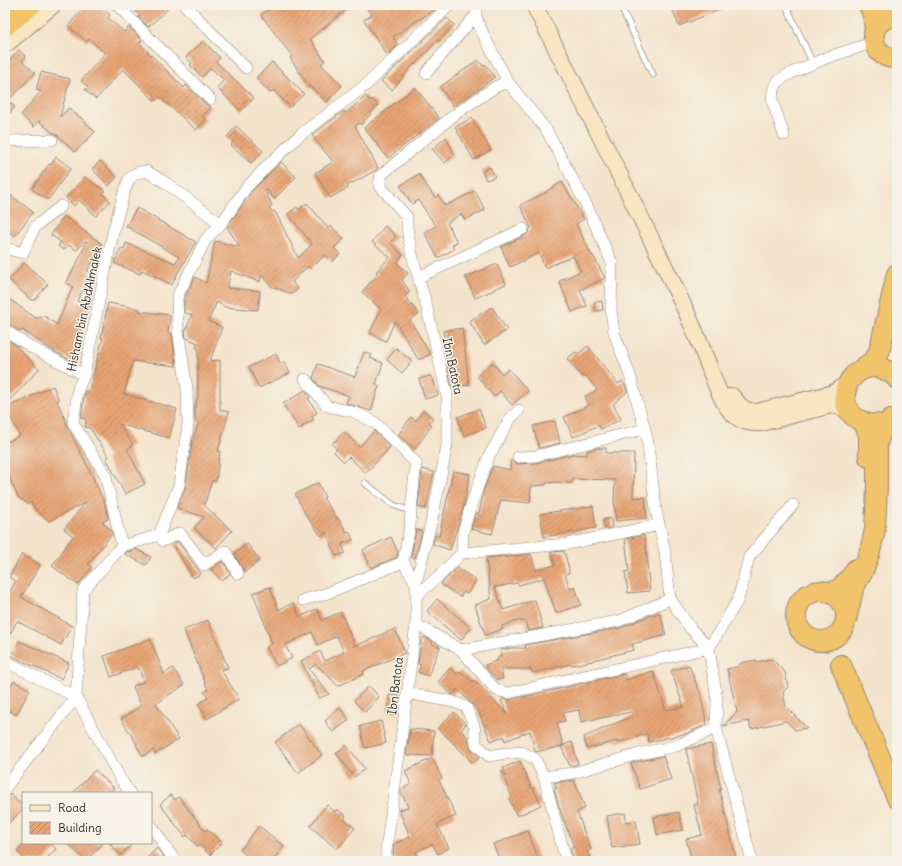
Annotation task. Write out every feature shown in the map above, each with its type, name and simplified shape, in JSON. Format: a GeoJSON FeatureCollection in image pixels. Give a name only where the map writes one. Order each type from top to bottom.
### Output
{"type":"FeatureCollection","features":[{"type":"Feature","properties":{"kind":"highway"},"geometry":{"type":"LineString","coordinates":[[5,26],[31,5]]}},
{"type":"Feature","properties":{"kind":"highway"},"geometry":{"type":"LineString","coordinates":[[869,5],[873,15],[874,36],[877,49],[894,63]]}},
{"type":"Feature","properties":{"kind":"highway"},"geometry":{"type":"LineString","coordinates":[[874,36],[881,21],[890,17],[893,13]]}},
{"type":"Feature","properties":{"kind":"highway"},"geometry":{"type":"LineString","coordinates":[[832,594],[847,583],[854,574],[865,548],[868,528],[870,490],[869,434],[846,402],[845,392],[854,376],[874,360],[879,352],[897,274]]}},
{"type":"Feature","properties":{"kind":"highway"},"geometry":{"type":"LineString","coordinates":[[893,376],[887,360],[888,343],[897,302]]}},
{"type":"Feature","properties":{"kind":"highway"},"geometry":{"type":"LineString","coordinates":[[854,376],[870,367],[880,368],[893,376]]}},
{"type":"Feature","properties":{"kind":"highway"},"geometry":{"type":"LineString","coordinates":[[856,417],[873,425],[882,423],[894,416]]}},
{"type":"Feature","properties":{"kind":"highway"},"geometry":{"type":"LineString","coordinates":[[894,416],[881,432],[878,443],[875,529],[869,555],[835,631],[841,665],[897,798]]}},
{"type":"Feature","properties":{"kind":"highway"},"geometry":{"type":"LineString","coordinates":[[825,591],[839,598],[846,612],[835,631],[817,641],[809,638],[803,633],[798,627],[796,612],[803,598],[810,593],[825,591]]}},
{"type":"Feature","properties":{"kind":"street"},"geometry":{"type":"LineString","coordinates":[[5,45],[53,5]]}},
{"type":"Feature","properties":{"kind":"street"},"geometry":{"type":"LineString","coordinates":[[117,5],[210,99]]}},
{"type":"Feature","properties":{"kind":"street"},"geometry":{"type":"LineString","coordinates":[[185,5],[246,68]]}},
{"type":"Feature","properties":{"kind":"street"},"geometry":{"type":"LineString","coordinates":[[159,535],[179,485],[188,424],[187,389],[178,330],[177,297],[206,239],[221,224],[246,188],[269,164],[300,135],[366,85],[450,5]]}},
{"type":"Feature","properties":{"kind":"street"},"geometry":{"type":"LineString","coordinates":[[534,5],[694,329],[721,397],[731,412],[737,418],[745,422],[755,418],[761,423],[779,413],[837,391],[854,376]]}},
{"type":"Feature","properties":{"kind":"street"},"geometry":{"type":"LineString","coordinates":[[426,73],[476,10]]}},
{"type":"Feature","properties":{"kind":"street"},"geometry":{"type":"LineString","coordinates":[[476,10],[485,38],[508,82],[547,131],[586,204],[612,263],[611,309],[614,333],[629,372],[647,438],[656,510],[665,552],[670,599],[690,629],[709,648],[717,700],[716,728],[752,861]]}},
{"type":"Feature","properties":{"kind":"street"},"geometry":{"type":"LineString","coordinates":[[784,135],[772,100],[773,91],[778,81],[791,73],[874,36]]}},
{"type":"Feature","properties":{"kind":"street","name":"Ibn Batota"},"geometry":{"type":"LineString","coordinates":[[386,861],[386,851],[416,624],[416,583],[433,515],[448,445],[447,395],[427,308],[411,251],[407,228],[407,217],[379,185],[381,175],[458,112],[497,86],[508,82]]}},
{"type":"Feature","properties":{"kind":"street"},"geometry":{"type":"LineString","coordinates":[[5,143],[7,141],[52,140]]}},
{"type":"Feature","properties":{"kind":"street","name":"Hisham bin AbdAlmalek"},"geometry":{"type":"LineString","coordinates":[[122,546],[105,474],[72,422],[78,389],[84,375],[113,232],[129,180],[136,173],[146,171],[166,183],[221,224]]}},
{"type":"Feature","properties":{"kind":"street"},"geometry":{"type":"LineString","coordinates":[[5,248],[23,253],[35,227],[61,206]]}},
{"type":"Feature","properties":{"kind":"street"},"geometry":{"type":"LineString","coordinates":[[419,277],[523,229]]}},
{"type":"Feature","properties":{"kind":"street"},"geometry":{"type":"LineString","coordinates":[[5,330],[31,347],[84,375]]}},
{"type":"Feature","properties":{"kind":"street"},"geometry":{"type":"LineString","coordinates":[[305,379],[327,406],[354,412],[374,422],[416,463],[410,526],[402,562],[416,583]]}},
{"type":"Feature","properties":{"kind":"street"},"geometry":{"type":"LineString","coordinates":[[779,413],[831,405],[839,406],[856,417]]}},
{"type":"Feature","properties":{"kind":"street"},"geometry":{"type":"LineString","coordinates":[[462,553],[463,532],[489,456],[510,419],[519,410]]}},
{"type":"Feature","properties":{"kind":"street"},"geometry":{"type":"LineString","coordinates":[[518,457],[536,456],[645,429]]}},
{"type":"Feature","properties":{"kind":"street"},"geometry":{"type":"LineString","coordinates":[[416,624],[461,650],[496,690],[508,693],[709,648],[738,600],[749,557],[793,505]]}},
{"type":"Feature","properties":{"kind":"street"},"geometry":{"type":"LineString","coordinates":[[416,596],[462,553],[567,544],[659,525]]}},
{"type":"Feature","properties":{"kind":"street"},"geometry":{"type":"LineString","coordinates":[[159,535],[164,541],[180,533],[204,565],[225,551],[238,574]]}},
{"type":"Feature","properties":{"kind":"street"},"geometry":{"type":"LineString","coordinates":[[129,792],[120,778],[76,697],[84,590],[122,546],[159,535]]}},
{"type":"Feature","properties":{"kind":"street"},"geometry":{"type":"LineString","coordinates":[[303,600],[325,594],[402,562]]}},
{"type":"Feature","properties":{"kind":"street"},"geometry":{"type":"LineString","coordinates":[[461,650],[619,620],[670,599]]}},
{"type":"Feature","properties":{"kind":"street"},"geometry":{"type":"LineString","coordinates":[[5,661],[76,697]]}},
{"type":"Feature","properties":{"kind":"street"},"geometry":{"type":"LineString","coordinates":[[407,693],[454,702],[466,707],[474,725],[476,744],[489,756],[521,752],[535,759],[544,777],[566,861]]}},
{"type":"Feature","properties":{"kind":"street"},"geometry":{"type":"LineString","coordinates":[[5,788],[76,697]]}},
{"type":"Feature","properties":{"kind":"street"},"geometry":{"type":"LineString","coordinates":[[544,777],[573,773],[640,754],[676,746],[716,728]]}},
{"type":"Feature","properties":{"kind":"street"},"geometry":{"type":"LineString","coordinates":[[152,826],[175,861]]}},
{"type":"Feature","properties":{"kind":"lane"},"geometry":{"type":"LineString","coordinates":[[620,5],[653,75]]}},
{"type":"Feature","properties":{"kind":"lane"},"geometry":{"type":"LineString","coordinates":[[786,5],[813,64]]}},
{"type":"Feature","properties":{"kind":"lane"},"geometry":{"type":"LineString","coordinates":[[365,483],[393,505],[411,511]]}},
{"type":"Feature","properties":{"kind":"building"},"geometry":{"type":"Polygon","coordinates":[[[86,5],[98,5],[110,15],[108,18],[124,32],[129,27],[142,40],[139,43],[184,88],[186,85],[205,104],[211,107],[202,117],[206,120],[196,130],[160,97],[155,101],[123,69],[96,99],[85,90],[88,87],[81,81],[105,53],[89,39],[87,42],[68,26],[86,5]]]}},
{"type":"Feature","properties":{"kind":"building"},"geometry":{"type":"Polygon","coordinates":[[[130,5],[172,5],[148,27],[138,17],[140,16],[130,5]]]}},
{"type":"Feature","properties":{"kind":"building"},"geometry":{"type":"Polygon","coordinates":[[[275,5],[352,5],[310,39],[325,61],[321,64],[342,86],[326,102],[311,87],[310,88],[290,58],[292,56],[261,15],[275,5]]]}},
{"type":"Feature","properties":{"kind":"building"},"geometry":{"type":"Polygon","coordinates":[[[365,5],[440,5],[393,37],[398,45],[387,55],[364,20],[372,15],[365,5]]]}},
{"type":"Feature","properties":{"kind":"building"},"geometry":{"type":"Polygon","coordinates":[[[688,5],[731,5],[679,26],[673,11],[688,5]]]}},
{"type":"Feature","properties":{"kind":"building"},"geometry":{"type":"Polygon","coordinates":[[[447,18],[454,25],[439,41],[438,39],[415,65],[414,64],[392,90],[381,81],[406,57],[447,18]]]}},
{"type":"Feature","properties":{"kind":"building"},"geometry":{"type":"Polygon","coordinates":[[[203,41],[220,58],[216,62],[254,98],[241,111],[217,88],[224,80],[211,68],[202,77],[190,65],[192,63],[186,57],[203,41]]]}},
{"type":"Feature","properties":{"kind":"building"},"geometry":{"type":"Polygon","coordinates":[[[19,50],[26,57],[22,61],[35,73],[8,101],[15,107],[5,119],[5,65],[19,50]]]}},
{"type":"Feature","properties":{"kind":"building"},"geometry":{"type":"Polygon","coordinates":[[[478,60],[483,66],[485,64],[495,77],[453,106],[440,87],[478,60]]]}},
{"type":"Feature","properties":{"kind":"building"},"geometry":{"type":"Polygon","coordinates":[[[272,62],[304,94],[290,107],[273,90],[270,93],[256,78],[272,62]]]}},
{"type":"Feature","properties":{"kind":"building"},"geometry":{"type":"Polygon","coordinates":[[[41,72],[70,79],[60,117],[69,108],[95,132],[75,152],[54,132],[53,133],[39,121],[34,127],[21,115],[41,91],[36,90],[41,72]]]}},
{"type":"Feature","properties":{"kind":"building"},"geometry":{"type":"Polygon","coordinates":[[[415,87],[439,118],[388,158],[364,128],[415,87]]]}},
{"type":"Feature","properties":{"kind":"building"},"geometry":{"type":"Polygon","coordinates":[[[366,96],[370,101],[372,99],[378,105],[361,125],[360,123],[355,126],[378,168],[330,198],[315,173],[333,162],[312,135],[344,111],[346,113],[366,96]]]}},
{"type":"Feature","properties":{"kind":"building"},"geometry":{"type":"Polygon","coordinates":[[[472,118],[491,150],[474,160],[455,127],[472,118]]]}},
{"type":"Feature","properties":{"kind":"building"},"geometry":{"type":"Polygon","coordinates":[[[236,126],[263,151],[251,163],[231,145],[233,142],[227,137],[236,126]]]}},
{"type":"Feature","properties":{"kind":"building"},"geometry":{"type":"Polygon","coordinates":[[[446,137],[454,154],[445,163],[432,149],[446,137]]]}},
{"type":"Feature","properties":{"kind":"building"},"geometry":{"type":"Polygon","coordinates":[[[56,157],[71,168],[48,200],[32,189],[49,164],[51,165],[56,157]]]}},
{"type":"Feature","properties":{"kind":"building"},"geometry":{"type":"Polygon","coordinates":[[[100,161],[117,177],[109,186],[92,169],[100,161]]]}},
{"type":"Feature","properties":{"kind":"building"},"geometry":{"type":"Polygon","coordinates":[[[281,162],[296,177],[274,199],[267,190],[265,191],[272,205],[269,209],[276,213],[298,258],[312,244],[288,214],[297,207],[299,210],[307,203],[328,228],[331,226],[344,239],[334,248],[340,254],[332,262],[325,255],[311,269],[308,266],[292,282],[298,289],[292,294],[271,286],[261,275],[260,282],[231,271],[227,288],[260,291],[258,310],[225,307],[217,302],[208,321],[222,327],[210,361],[220,360],[220,410],[229,412],[218,451],[220,451],[216,481],[212,481],[204,505],[232,531],[216,548],[194,528],[204,517],[177,508],[186,486],[192,442],[199,422],[195,420],[195,407],[198,396],[198,348],[196,348],[198,343],[186,338],[185,332],[192,315],[184,312],[184,299],[195,277],[206,283],[215,241],[240,247],[227,227],[251,192],[281,162]]]}},
{"type":"Feature","properties":{"kind":"building"},"geometry":{"type":"Polygon","coordinates":[[[490,167],[495,177],[486,180],[482,171],[490,167]]]}},
{"type":"Feature","properties":{"kind":"building"},"geometry":{"type":"Polygon","coordinates":[[[419,174],[435,198],[438,195],[445,206],[475,191],[485,210],[465,220],[461,214],[447,223],[457,242],[452,245],[454,249],[438,258],[424,232],[436,226],[418,200],[412,204],[400,186],[419,174]]]}},
{"type":"Feature","properties":{"kind":"building"},"geometry":{"type":"Polygon","coordinates":[[[85,177],[105,191],[102,193],[110,201],[96,216],[79,200],[74,206],[66,198],[85,177]]]}},
{"type":"Feature","properties":{"kind":"building"},"geometry":{"type":"Polygon","coordinates":[[[562,182],[584,219],[576,224],[605,278],[580,290],[587,306],[572,312],[559,281],[581,271],[573,256],[545,268],[539,253],[510,267],[501,247],[526,235],[531,228],[520,205],[547,192],[562,182]]]}},
{"type":"Feature","properties":{"kind":"building"},"geometry":{"type":"Polygon","coordinates":[[[5,191],[33,212],[15,236],[5,229],[5,191]]]}},
{"type":"Feature","properties":{"kind":"building"},"geometry":{"type":"Polygon","coordinates":[[[137,208],[196,242],[172,285],[142,270],[140,274],[114,263],[121,248],[124,249],[126,243],[175,263],[179,257],[126,226],[137,208]]]}},
{"type":"Feature","properties":{"kind":"building"},"geometry":{"type":"Polygon","coordinates":[[[64,216],[102,244],[100,247],[102,248],[87,271],[91,274],[77,301],[90,306],[77,338],[82,341],[70,360],[22,330],[21,332],[5,323],[5,296],[37,319],[39,316],[41,318],[43,315],[57,325],[73,286],[66,283],[87,242],[85,241],[77,250],[68,245],[64,250],[58,246],[61,242],[51,235],[64,216]]]}},
{"type":"Feature","properties":{"kind":"building"},"geometry":{"type":"Polygon","coordinates":[[[385,226],[396,236],[390,243],[403,255],[397,263],[408,273],[402,280],[410,292],[405,296],[419,314],[410,320],[430,354],[421,359],[418,359],[395,321],[386,341],[370,333],[381,309],[362,292],[378,274],[376,272],[390,257],[372,242],[385,226]]]}},
{"type":"Feature","properties":{"kind":"building"},"geometry":{"type":"Polygon","coordinates":[[[24,263],[48,284],[35,300],[31,300],[9,280],[24,263]]]}},
{"type":"Feature","properties":{"kind":"building"},"geometry":{"type":"Polygon","coordinates":[[[497,264],[506,284],[475,298],[466,277],[497,264]]]}},
{"type":"Feature","properties":{"kind":"building"},"geometry":{"type":"Polygon","coordinates":[[[602,301],[603,310],[595,311],[594,302],[602,301]]]}},
{"type":"Feature","properties":{"kind":"building"},"geometry":{"type":"Polygon","coordinates":[[[108,303],[140,309],[139,311],[170,315],[168,333],[172,334],[176,366],[133,361],[124,394],[177,409],[169,438],[119,424],[133,445],[127,449],[145,484],[125,494],[106,458],[109,457],[90,428],[85,427],[86,419],[81,418],[85,391],[89,391],[103,338],[101,338],[108,303]]]}},
{"type":"Feature","properties":{"kind":"building"},"geometry":{"type":"Polygon","coordinates":[[[492,307],[507,330],[484,345],[469,321],[492,307]]]}},
{"type":"Feature","properties":{"kind":"building"},"geometry":{"type":"Polygon","coordinates":[[[462,328],[469,385],[452,387],[447,364],[443,331],[462,328]]]}},
{"type":"Feature","properties":{"kind":"building"},"geometry":{"type":"Polygon","coordinates":[[[5,338],[15,345],[39,369],[5,405],[5,338]]]}},
{"type":"Feature","properties":{"kind":"building"},"geometry":{"type":"Polygon","coordinates":[[[588,346],[618,384],[622,381],[627,392],[613,404],[621,419],[601,429],[599,425],[573,437],[564,417],[589,405],[585,396],[597,390],[585,375],[582,377],[567,359],[576,352],[578,354],[588,346]]]}},
{"type":"Feature","properties":{"kind":"building"},"geometry":{"type":"Polygon","coordinates":[[[396,348],[412,361],[402,373],[387,360],[396,348]]]}},
{"type":"Feature","properties":{"kind":"building"},"geometry":{"type":"Polygon","coordinates":[[[364,352],[372,355],[370,358],[383,363],[376,384],[379,386],[371,411],[346,403],[349,396],[319,386],[313,378],[318,364],[355,377],[364,352]]]}},
{"type":"Feature","properties":{"kind":"building"},"geometry":{"type":"Polygon","coordinates":[[[276,354],[280,363],[284,362],[290,373],[259,388],[249,367],[276,354]]]}},
{"type":"Feature","properties":{"kind":"building"},"geometry":{"type":"Polygon","coordinates":[[[492,362],[502,374],[509,369],[528,391],[512,405],[500,391],[494,397],[477,376],[492,362]]]}},
{"type":"Feature","properties":{"kind":"building"},"geometry":{"type":"Polygon","coordinates":[[[430,376],[433,379],[438,395],[425,399],[419,379],[430,376]]]}},
{"type":"Feature","properties":{"kind":"building"},"geometry":{"type":"Polygon","coordinates":[[[53,386],[66,424],[105,504],[108,519],[102,522],[111,530],[112,534],[88,564],[92,567],[78,585],[52,566],[73,536],[64,529],[86,502],[49,521],[36,510],[31,502],[28,504],[18,497],[5,469],[5,443],[20,436],[6,408],[53,386]]]}},
{"type":"Feature","properties":{"kind":"building"},"geometry":{"type":"Polygon","coordinates":[[[305,390],[317,413],[311,416],[314,419],[299,429],[283,404],[305,390]]]}},
{"type":"Feature","properties":{"kind":"building"},"geometry":{"type":"Polygon","coordinates":[[[479,409],[486,428],[464,435],[457,417],[479,409]]]}},
{"type":"Feature","properties":{"kind":"building"},"geometry":{"type":"Polygon","coordinates":[[[423,410],[433,418],[429,423],[432,425],[415,449],[398,435],[411,417],[416,421],[423,410]]]}},
{"type":"Feature","properties":{"kind":"building"},"geometry":{"type":"Polygon","coordinates":[[[555,421],[560,443],[539,448],[533,426],[555,421]]]}},
{"type":"Feature","properties":{"kind":"building"},"geometry":{"type":"Polygon","coordinates":[[[374,431],[390,447],[366,473],[349,457],[344,462],[334,452],[337,449],[332,444],[344,432],[359,447],[374,431]]]}},
{"type":"Feature","properties":{"kind":"building"},"geometry":{"type":"Polygon","coordinates":[[[598,448],[606,448],[606,453],[634,453],[633,498],[645,497],[647,518],[616,521],[614,499],[615,480],[573,479],[572,483],[556,482],[546,483],[546,485],[531,486],[530,503],[501,500],[492,534],[471,529],[476,513],[479,513],[484,489],[493,466],[510,470],[511,460],[518,464],[536,463],[573,454],[587,455],[587,451],[598,448]]]}},
{"type":"Feature","properties":{"kind":"building"},"geometry":{"type":"Polygon","coordinates":[[[422,469],[434,472],[426,509],[418,507],[422,469]]]}},
{"type":"Feature","properties":{"kind":"building"},"geometry":{"type":"Polygon","coordinates":[[[453,471],[470,474],[463,509],[450,550],[433,544],[435,535],[439,537],[453,471]]]}},
{"type":"Feature","properties":{"kind":"building"},"geometry":{"type":"Polygon","coordinates":[[[318,483],[325,497],[323,498],[347,532],[349,531],[353,540],[342,544],[345,553],[336,556],[326,532],[321,536],[306,515],[295,494],[318,483]]]}},
{"type":"Feature","properties":{"kind":"building"},"geometry":{"type":"Polygon","coordinates":[[[593,506],[596,528],[544,537],[540,514],[593,506]]]}},
{"type":"Feature","properties":{"kind":"building"},"geometry":{"type":"Polygon","coordinates":[[[611,518],[612,527],[605,529],[603,520],[611,518]]]}},
{"type":"Feature","properties":{"kind":"building"},"geometry":{"type":"Polygon","coordinates":[[[416,530],[422,531],[415,558],[411,557],[416,530]]]}},
{"type":"Feature","properties":{"kind":"building"},"geometry":{"type":"Polygon","coordinates":[[[644,535],[650,591],[628,593],[625,572],[629,571],[625,539],[644,535]]]}},
{"type":"Feature","properties":{"kind":"building"},"geometry":{"type":"Polygon","coordinates":[[[391,537],[398,552],[397,557],[371,568],[363,550],[391,537]]]}},
{"type":"Feature","properties":{"kind":"building"},"geometry":{"type":"Polygon","coordinates":[[[178,542],[201,574],[193,578],[173,544],[178,542]]]}},
{"type":"Feature","properties":{"kind":"building"},"geometry":{"type":"Polygon","coordinates":[[[247,544],[260,560],[245,572],[234,554],[247,544]]]}},
{"type":"Feature","properties":{"kind":"building"},"geometry":{"type":"Polygon","coordinates":[[[136,549],[151,557],[146,565],[125,554],[126,552],[136,549]]]}},
{"type":"Feature","properties":{"kind":"building"},"geometry":{"type":"Polygon","coordinates":[[[564,551],[569,569],[569,573],[565,574],[570,589],[575,587],[581,605],[556,613],[544,578],[519,585],[518,583],[495,587],[503,610],[535,600],[543,628],[528,631],[525,621],[522,622],[521,620],[502,626],[503,629],[485,635],[475,605],[491,599],[486,558],[505,556],[506,558],[531,554],[536,570],[555,565],[551,552],[564,551]]]}},
{"type":"Feature","properties":{"kind":"building"},"geometry":{"type":"Polygon","coordinates":[[[22,554],[40,565],[21,597],[72,626],[61,645],[17,621],[5,643],[5,600],[16,581],[9,577],[22,554]]]}},
{"type":"Feature","properties":{"kind":"building"},"geometry":{"type":"Polygon","coordinates":[[[223,561],[230,574],[222,581],[211,569],[223,561]]]}},
{"type":"Feature","properties":{"kind":"building"},"geometry":{"type":"Polygon","coordinates":[[[457,568],[476,580],[467,594],[464,592],[460,597],[441,584],[457,568]]]}},
{"type":"Feature","properties":{"kind":"building"},"geometry":{"type":"Polygon","coordinates":[[[270,587],[278,610],[293,603],[300,617],[317,609],[322,620],[341,612],[355,646],[395,629],[405,653],[363,671],[364,674],[338,686],[316,664],[309,669],[329,694],[319,698],[301,661],[320,651],[325,661],[344,652],[337,636],[318,645],[312,632],[285,645],[292,658],[277,666],[266,647],[272,643],[253,593],[270,587]]]}},
{"type":"Feature","properties":{"kind":"building"},"geometry":{"type":"Polygon","coordinates":[[[437,599],[471,628],[461,640],[427,611],[437,599]]]}},
{"type":"Feature","properties":{"kind":"building"},"geometry":{"type":"Polygon","coordinates":[[[660,613],[666,635],[632,644],[634,650],[593,661],[571,664],[532,673],[531,669],[501,669],[503,679],[497,680],[485,665],[498,660],[498,657],[501,657],[501,650],[526,648],[525,645],[620,628],[660,613]]]}},
{"type":"Feature","properties":{"kind":"building"},"geometry":{"type":"Polygon","coordinates":[[[208,620],[228,668],[221,670],[239,699],[207,719],[198,704],[208,697],[204,692],[208,690],[184,630],[208,620]]]}},
{"type":"Feature","properties":{"kind":"building"},"geometry":{"type":"Polygon","coordinates":[[[423,637],[433,642],[432,644],[440,647],[428,676],[418,672],[421,665],[418,664],[423,637]]]}},
{"type":"Feature","properties":{"kind":"building"},"geometry":{"type":"Polygon","coordinates":[[[150,639],[164,674],[173,668],[184,685],[156,704],[179,739],[155,754],[153,750],[143,756],[121,719],[141,706],[133,686],[144,682],[138,667],[111,677],[104,656],[150,639]]]}},
{"type":"Feature","properties":{"kind":"building"},"geometry":{"type":"Polygon","coordinates":[[[19,641],[69,663],[61,679],[12,656],[19,641]]]}},
{"type":"Feature","properties":{"kind":"building"},"geometry":{"type":"Polygon","coordinates":[[[772,659],[785,672],[788,687],[783,692],[786,707],[807,728],[795,730],[786,721],[751,729],[749,721],[723,726],[737,712],[727,669],[737,667],[741,663],[772,659]]]}},
{"type":"Feature","properties":{"kind":"building"},"geometry":{"type":"Polygon","coordinates":[[[689,665],[700,693],[707,724],[688,733],[649,742],[647,734],[617,743],[617,741],[587,749],[584,737],[633,716],[631,712],[581,722],[579,710],[563,713],[565,721],[557,723],[563,746],[536,752],[530,731],[505,741],[504,736],[491,741],[478,711],[472,704],[457,689],[452,695],[438,682],[450,668],[457,674],[460,671],[473,682],[474,680],[507,714],[501,700],[503,699],[510,700],[625,674],[626,680],[653,671],[666,710],[684,707],[671,671],[689,665]]]}},
{"type":"Feature","properties":{"kind":"building"},"geometry":{"type":"Polygon","coordinates":[[[14,681],[30,690],[16,715],[5,708],[5,697],[14,681]]]}},
{"type":"Feature","properties":{"kind":"building"},"geometry":{"type":"Polygon","coordinates":[[[369,686],[379,697],[365,712],[354,701],[369,686]]]}},
{"type":"Feature","properties":{"kind":"building"},"geometry":{"type":"Polygon","coordinates":[[[389,695],[400,696],[398,712],[388,712],[389,695]]]}},
{"type":"Feature","properties":{"kind":"building"},"geometry":{"type":"Polygon","coordinates":[[[340,708],[349,720],[333,732],[325,721],[340,708]]]}},
{"type":"Feature","properties":{"kind":"building"},"geometry":{"type":"Polygon","coordinates":[[[454,712],[466,724],[461,730],[468,737],[471,749],[480,757],[473,763],[438,728],[454,712]]]}},
{"type":"Feature","properties":{"kind":"building"},"geometry":{"type":"Polygon","coordinates":[[[381,721],[386,743],[365,748],[360,726],[381,721]]]}},
{"type":"Feature","properties":{"kind":"building"},"geometry":{"type":"Polygon","coordinates":[[[299,724],[322,755],[298,773],[275,742],[299,724]]]}},
{"type":"Feature","properties":{"kind":"building"},"geometry":{"type":"Polygon","coordinates":[[[410,729],[434,731],[432,756],[406,755],[410,729]]]}},
{"type":"Feature","properties":{"kind":"building"},"geometry":{"type":"Polygon","coordinates":[[[572,742],[578,764],[570,766],[561,746],[572,742]]]}},
{"type":"Feature","properties":{"kind":"building"},"geometry":{"type":"Polygon","coordinates":[[[711,744],[721,789],[719,789],[737,861],[692,861],[686,839],[702,835],[694,805],[698,804],[686,749],[711,744]]]}},
{"type":"Feature","properties":{"kind":"building"},"geometry":{"type":"Polygon","coordinates":[[[346,745],[365,769],[354,777],[336,753],[346,745]]]}},
{"type":"Feature","properties":{"kind":"building"},"geometry":{"type":"Polygon","coordinates":[[[663,756],[671,779],[640,789],[631,763],[663,756]]]}},
{"type":"Feature","properties":{"kind":"building"},"geometry":{"type":"Polygon","coordinates":[[[432,758],[442,778],[439,780],[456,816],[437,824],[449,848],[438,854],[432,844],[416,852],[420,861],[396,861],[393,855],[394,844],[410,837],[399,810],[408,807],[401,792],[401,790],[411,784],[405,771],[432,758]]]}},
{"type":"Feature","properties":{"kind":"building"},"geometry":{"type":"Polygon","coordinates":[[[520,761],[531,788],[533,788],[541,805],[517,816],[509,799],[512,797],[501,771],[506,776],[503,768],[520,761]]]}},
{"type":"Feature","properties":{"kind":"building"},"geometry":{"type":"Polygon","coordinates":[[[95,770],[114,788],[110,792],[74,792],[95,770]]]}},
{"type":"Feature","properties":{"kind":"building"},"geometry":{"type":"Polygon","coordinates":[[[574,780],[585,808],[577,812],[591,850],[587,851],[591,861],[574,861],[570,848],[574,847],[562,816],[554,789],[557,788],[554,783],[574,780]]]}},
{"type":"Feature","properties":{"kind":"building"},"geometry":{"type":"Polygon","coordinates":[[[10,794],[22,805],[22,810],[5,827],[5,800],[10,794]]]}},
{"type":"Feature","properties":{"kind":"building"},"geometry":{"type":"Polygon","coordinates":[[[171,795],[175,800],[179,797],[205,831],[207,829],[222,843],[210,855],[200,845],[198,847],[187,835],[185,837],[160,804],[171,795]]]}},
{"type":"Feature","properties":{"kind":"building"},"geometry":{"type":"Polygon","coordinates":[[[327,805],[335,812],[337,809],[346,816],[344,819],[355,828],[337,849],[310,826],[327,805]]]}},
{"type":"Feature","properties":{"kind":"building"},"geometry":{"type":"Polygon","coordinates":[[[679,812],[683,830],[657,835],[654,817],[679,812]]]}},
{"type":"Feature","properties":{"kind":"building"},"geometry":{"type":"Polygon","coordinates":[[[625,813],[626,822],[636,821],[640,844],[612,848],[607,816],[625,813]]]}},
{"type":"Feature","properties":{"kind":"building"},"geometry":{"type":"Polygon","coordinates":[[[259,826],[284,846],[272,861],[246,861],[249,857],[240,850],[259,826]]]}},
{"type":"Feature","properties":{"kind":"building"},"geometry":{"type":"Polygon","coordinates":[[[528,831],[539,861],[500,861],[493,844],[528,831]]]}},
{"type":"Feature","properties":{"kind":"building"},"geometry":{"type":"Polygon","coordinates":[[[25,844],[51,844],[56,849],[44,861],[27,861],[17,852],[25,844]]]}},
{"type":"Feature","properties":{"kind":"building"},"geometry":{"type":"Polygon","coordinates":[[[68,844],[102,844],[86,861],[68,844]]]}},
{"type":"Feature","properties":{"kind":"building"},"geometry":{"type":"Polygon","coordinates":[[[110,844],[132,844],[121,855],[110,844]]]}},
{"type":"Feature","properties":{"kind":"building"},"geometry":{"type":"Polygon","coordinates":[[[157,848],[167,861],[144,861],[157,848]]]}}]}
